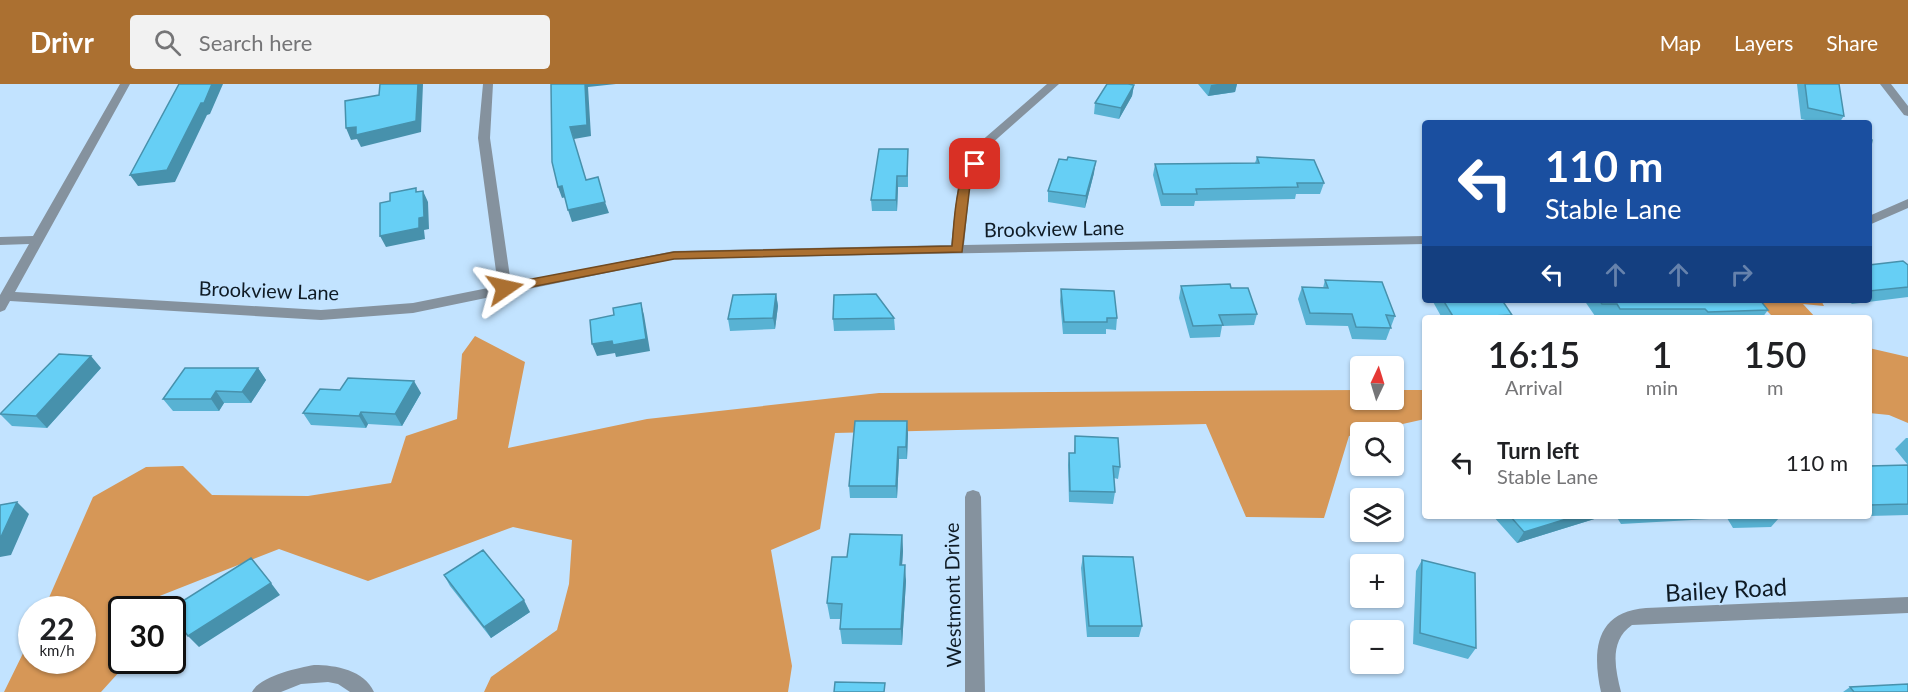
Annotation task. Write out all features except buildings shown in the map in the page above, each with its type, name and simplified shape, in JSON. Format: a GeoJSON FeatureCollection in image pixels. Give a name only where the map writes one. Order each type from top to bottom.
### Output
{"type":"FeatureCollection","features":[{"type":"Feature","properties":{"kind":"street"},"geometry":{"type":"LineString","coordinates":[[3,301],[125,84]]}},
{"type":"Feature","properties":{"kind":"street"},"geometry":{"type":"LineString","coordinates":[[488,84],[484,138],[505,288]]}},
{"type":"Feature","properties":{"kind":"street"},"geometry":{"type":"LineString","coordinates":[[957,249],[964,185],[985,143],[1054,84]]}},
{"type":"Feature","properties":{"kind":"street"},"geometry":{"type":"LineString","coordinates":[[1885,84],[1908,113]]}},
{"type":"Feature","properties":{"kind":"street"},"geometry":{"type":"LineString","coordinates":[[1872,220],[1908,203]]}},
{"type":"Feature","properties":{"kind":"street"},"geometry":{"type":"LineString","coordinates":[[0,241],[38,240]]}},
{"type":"Feature","properties":{"kind":"street","name":"Brookview Lane"},"geometry":{"type":"LineString","coordinates":[[3,301],[321,315],[413,308],[674,255],[1422,240]]}},
{"type":"Feature","properties":{"kind":"street","name":"Westmont Drive"},"geometry":{"type":"LineString","coordinates":[[973,498],[975,692]]}},
{"type":"Feature","properties":{"kind":"street","name":"Bailey Road"},"geometry":{"type":"LineString","coordinates":[[1611,692],[1604,666],[1609,636],[1627,619],[1665,615],[1908,605]]}},
{"type":"Feature","properties":{"kind":"street"},"geometry":{"type":"LineString","coordinates":[[262,692],[301,675],[322,672],[340,674],[356,682],[364,692]]}},
{"type":"Feature","properties":{"kind":"shaded area"},"geometry":{"type":"Polygon","coordinates":[[[1759,303],[1822,303],[1824,306],[1803,304],[1813,315],[1771,315],[1759,303]]]}},
{"type":"Feature","properties":{"kind":"shaded area"},"geometry":{"type":"Polygon","coordinates":[[[475,336],[525,362],[508,448],[647,419],[879,393],[1350,390],[1350,410],[1404,410],[1404,390],[1422,390],[1422,420],[1404,424],[1350,422],[1350,436],[1324,518],[1246,517],[1206,424],[835,433],[820,529],[771,550],[792,666],[788,692],[484,692],[491,677],[557,630],[569,584],[572,540],[513,527],[368,581],[279,549],[160,596],[108,596],[108,674],[117,674],[101,692],[4,692],[18,663],[18,674],[96,674],[96,596],[50,596],[93,497],[146,467],[183,466],[212,495],[308,496],[391,483],[406,436],[457,419],[462,354],[475,336]]]}},
{"type":"Feature","properties":{"kind":"shaded area"},"geometry":{"type":"Polygon","coordinates":[[[1872,349],[1908,357],[1908,423],[1889,415],[1872,413],[1872,349]]]}},
{"type":"Feature","properties":{"kind":"route"},"geometry":{"type":"LineString","coordinates":[[505,288],[674,255],[957,249],[964,185],[975,164]]}}]}
